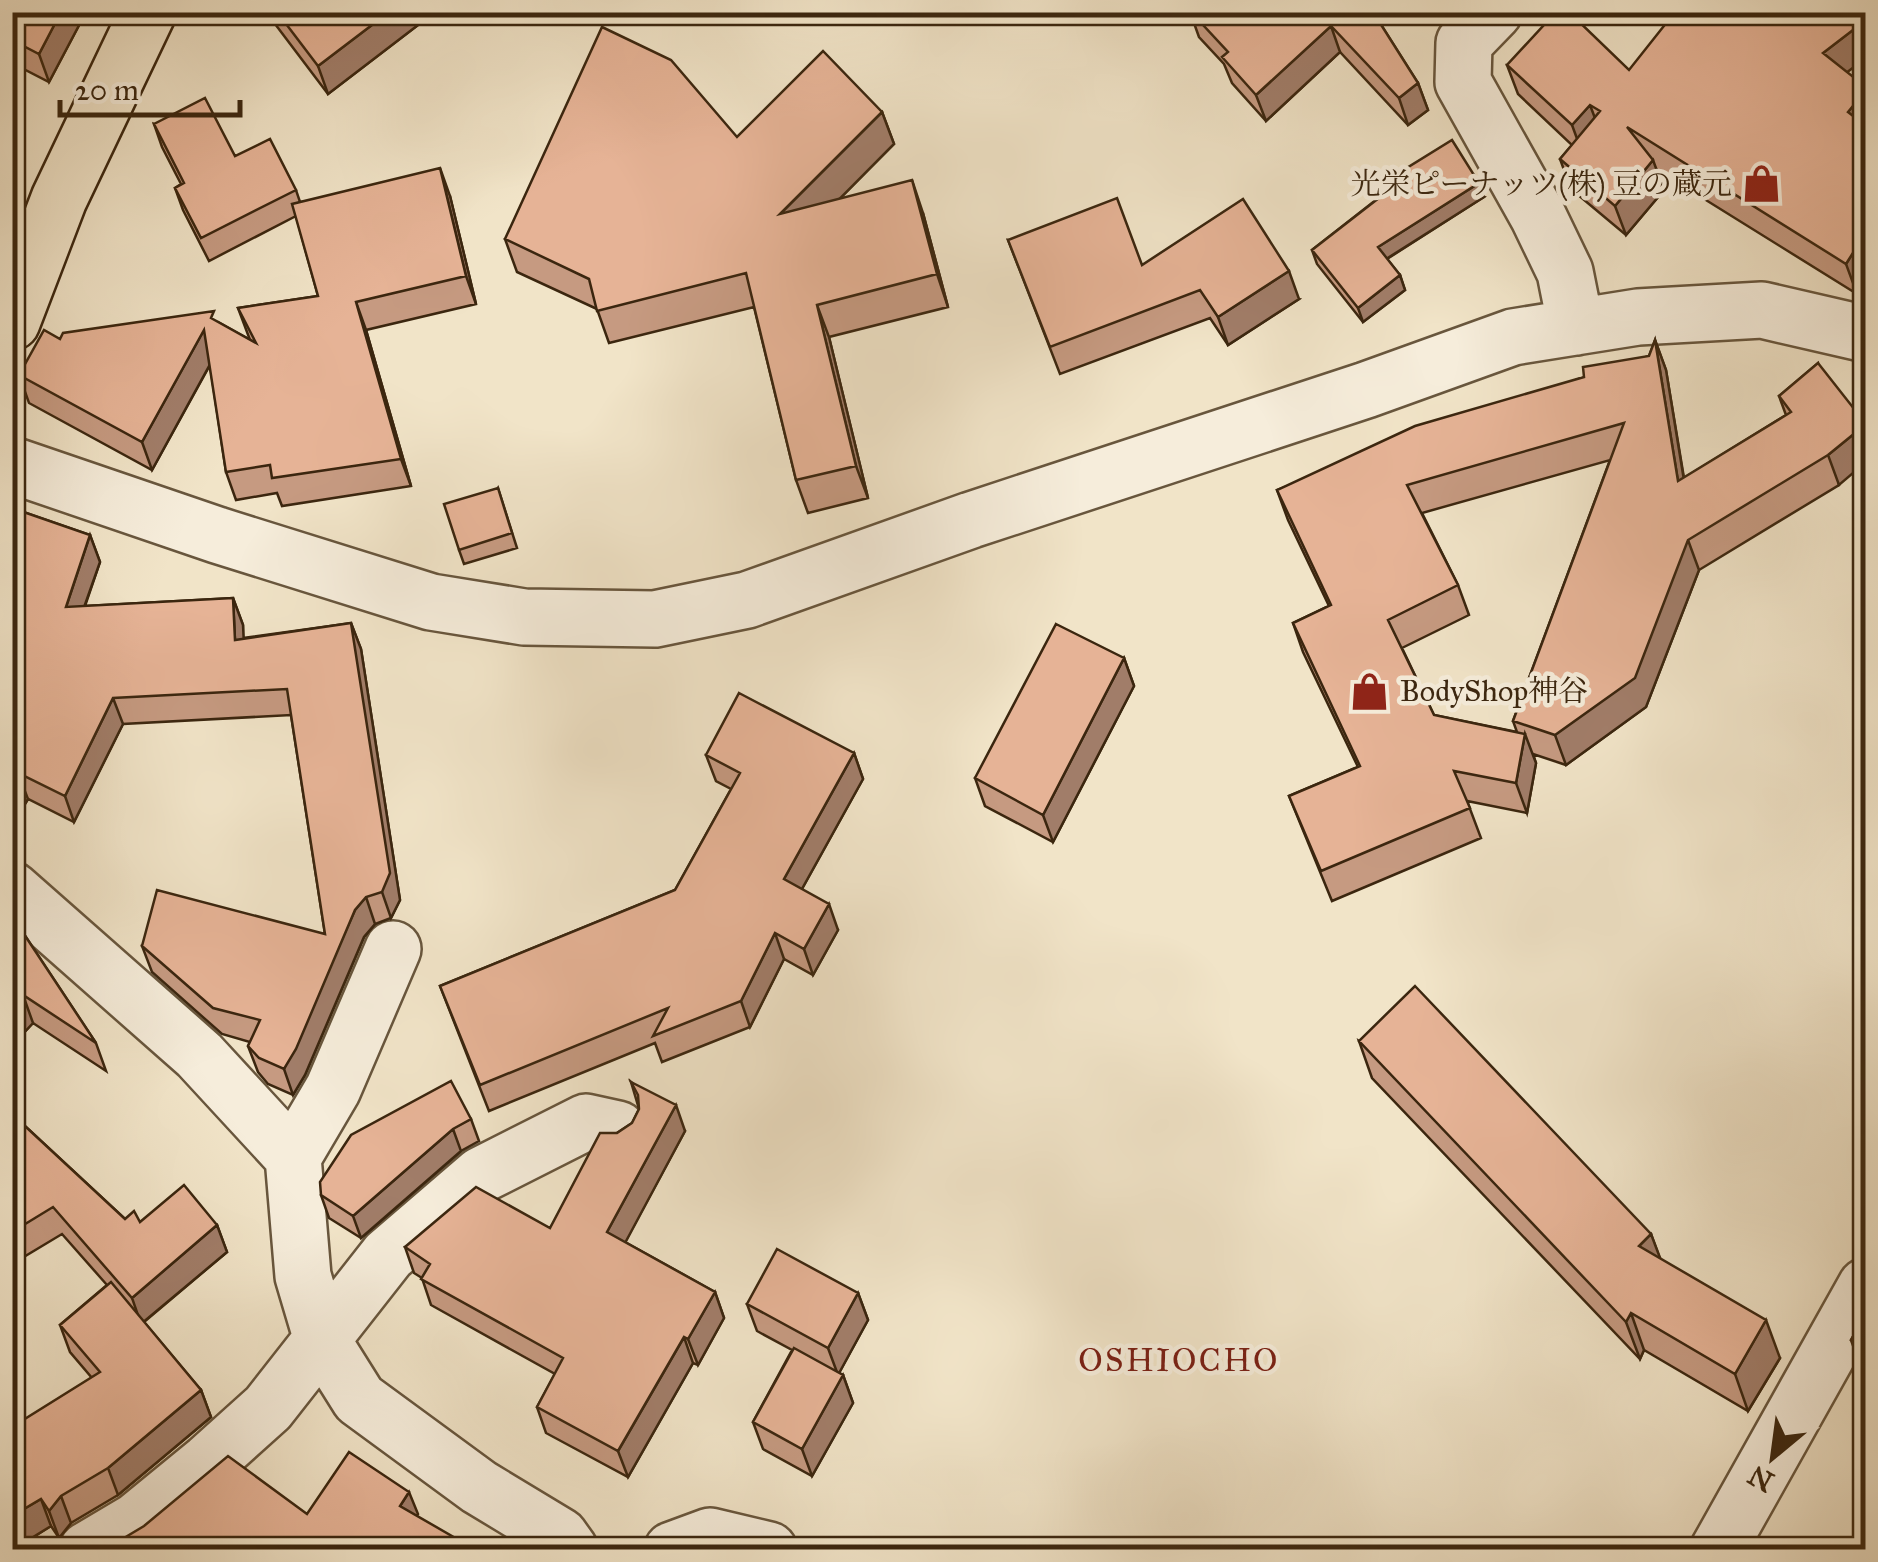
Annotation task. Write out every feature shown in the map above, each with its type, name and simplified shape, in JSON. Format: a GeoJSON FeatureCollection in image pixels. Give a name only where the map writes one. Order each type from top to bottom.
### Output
{"type":"FeatureCollection","features":[{"type":"Feature","properties":{"kind":"main road"},"geometry":{"type":"LineString","coordinates":[[12,322],[59,199],[148,12]]}},
{"type":"Feature","properties":{"kind":"street"},"geometry":{"type":"LineString","coordinates":[[1494,12],[1464,43],[1463,82],[1565,272],[1576,327]]}},
{"type":"Feature","properties":{"kind":"street"},"geometry":{"type":"LineString","coordinates":[[12,465],[432,602],[524,617],[654,619],[746,600],[972,520],[1366,390],[1512,336],[1638,317],[1762,310],[1866,334]]}},
{"type":"Feature","properties":{"kind":"street"},"geometry":{"type":"LineString","coordinates":[[12,890],[198,1055],[293,1156]]}},
{"type":"Feature","properties":{"kind":"street"},"geometry":{"type":"LineString","coordinates":[[393,950],[333,1090],[293,1156],[302,1276],[322,1340],[359,1399],[479,1488],[560,1536],[570,1550]]}},
{"type":"Feature","properties":{"kind":"street"},"geometry":{"type":"LineString","coordinates":[[87,1550],[136,1521],[268,1408],[388,1255],[480,1174],[586,1122],[618,1129]]}},
{"type":"Feature","properties":{"kind":"street"},"geometry":{"type":"LineString","coordinates":[[1719,1548],[1866,1286]]}},
{"type":"Feature","properties":{"kind":"street"},"geometry":{"type":"LineString","coordinates":[[672,1550],[710,1536],[769,1550]]}},
{"type":"Feature","properties":{"kind":"building"},"geometry":{"type":"Polygon","coordinates":[[[12,12],[61,12],[39,54],[12,40],[12,12]]]}},
{"type":"Feature","properties":{"kind":"building"},"geometry":{"type":"Polygon","coordinates":[[[277,12],[389,12],[318,66],[277,12]]]}},
{"type":"Feature","properties":{"kind":"building"},"geometry":{"type":"Polygon","coordinates":[[[1191,12],[1373,12],[1418,83],[1399,98],[1331,26],[1256,95],[1222,57],[1228,52],[1191,12]]]}},
{"type":"Feature","properties":{"kind":"building"},"geometry":{"type":"Polygon","coordinates":[[[1556,12],[1569,12],[1629,70],[1675,12],[1866,12],[1866,20],[1823,53],[1866,87],[1848,112],[1866,126],[1866,232],[1846,264],[1627,127],[1653,160],[1615,206],[1560,159],[1600,111],[1590,105],[1572,125],[1507,65],[1556,12]]]}},
{"type":"Feature","properties":{"kind":"building"},"geometry":{"type":"Polygon","coordinates":[[[602,27],[671,60],[737,137],[823,51],[882,112],[780,214],[912,180],[937,274],[817,305],[856,466],[796,480],[746,273],[597,311],[589,279],[505,239],[602,27]]]}},
{"type":"Feature","properties":{"kind":"building"},"geometry":{"type":"Polygon","coordinates":[[[205,98],[235,156],[270,139],[296,190],[201,238],[175,188],[184,183],[154,124],[205,98]]]}},
{"type":"Feature","properties":{"kind":"building"},"geometry":{"type":"Polygon","coordinates":[[[1452,140],[1479,183],[1378,247],[1400,275],[1358,308],[1312,250],[1406,177],[1402,171],[1452,140]]]}},
{"type":"Feature","properties":{"kind":"building"},"geometry":{"type":"Polygon","coordinates":[[[440,168],[466,276],[356,302],[401,459],[272,478],[270,465],[226,472],[204,330],[142,442],[19,375],[44,330],[60,339],[63,333],[214,311],[211,318],[256,343],[238,308],[318,296],[292,204],[440,168]]]}},
{"type":"Feature","properties":{"kind":"building"},"geometry":{"type":"Polygon","coordinates":[[[1117,198],[1142,265],[1243,199],[1289,271],[1218,317],[1200,290],[1050,347],[1008,240],[1117,198]]]}},
{"type":"Feature","properties":{"kind":"building"},"geometry":{"type":"Polygon","coordinates":[[[1655,340],[1678,481],[1791,412],[1779,396],[1818,363],[1866,424],[1828,455],[1688,540],[1635,678],[1555,735],[1513,721],[1624,423],[1407,485],[1458,585],[1388,620],[1434,715],[1525,734],[1516,783],[1454,771],[1470,808],[1321,871],[1289,796],[1360,766],[1293,623],[1331,605],[1277,490],[1415,426],[1584,377],[1583,367],[1649,356],[1655,340]]]}},
{"type":"Feature","properties":{"kind":"building"},"geometry":{"type":"Polygon","coordinates":[[[498,488],[512,533],[459,550],[444,504],[498,488]]]}},
{"type":"Feature","properties":{"kind":"building"},"geometry":{"type":"Polygon","coordinates":[[[12,508],[90,535],[66,607],[233,598],[235,640],[351,623],[390,873],[382,892],[366,897],[355,910],[284,1069],[259,1058],[248,1046],[260,1020],[213,1008],[142,946],[157,890],[325,934],[287,689],[113,698],[65,796],[18,773],[12,783],[12,508]]]}},
{"type":"Feature","properties":{"kind":"building"},"geometry":{"type":"Polygon","coordinates":[[[1056,624],[1124,658],[1043,815],[975,778],[1056,624]]]}},
{"type":"Feature","properties":{"kind":"building"},"geometry":{"type":"Polygon","coordinates":[[[739,693],[854,753],[784,879],[829,904],[804,949],[775,933],[741,1001],[653,1036],[668,1008],[480,1085],[440,986],[675,890],[740,773],[706,755],[739,693]]]}},
{"type":"Feature","properties":{"kind":"building"},"geometry":{"type":"Polygon","coordinates":[[[12,916],[96,1043],[23,995],[12,1007],[12,916]]]}},
{"type":"Feature","properties":{"kind":"building"},"geometry":{"type":"Polygon","coordinates":[[[1415,986],[1651,1234],[1639,1246],[1766,1320],[1735,1374],[1631,1313],[1626,1322],[1359,1041],[1415,986]]]}},
{"type":"Feature","properties":{"kind":"building"},"geometry":{"type":"Polygon","coordinates":[[[451,1081],[471,1119],[453,1129],[353,1216],[321,1195],[320,1182],[351,1135],[451,1081]]]}},
{"type":"Feature","properties":{"kind":"building"},"geometry":{"type":"Polygon","coordinates":[[[631,1082],[676,1105],[607,1232],[715,1292],[688,1339],[684,1337],[618,1451],[537,1407],[563,1358],[421,1279],[430,1264],[405,1247],[476,1187],[550,1228],[600,1133],[617,1133],[632,1123],[639,1109],[638,1095],[631,1082]]]}},
{"type":"Feature","properties":{"kind":"building"},"geometry":{"type":"Polygon","coordinates":[[[12,1114],[125,1219],[134,1211],[140,1222],[184,1185],[217,1225],[132,1298],[53,1207],[12,1232],[12,1114]]]}},
{"type":"Feature","properties":{"kind":"building"},"geometry":{"type":"Polygon","coordinates":[[[777,1249],[858,1293],[828,1348],[747,1304],[777,1249]]]}},
{"type":"Feature","properties":{"kind":"building"},"geometry":{"type":"Polygon","coordinates":[[[111,1282],[201,1390],[108,1468],[61,1496],[49,1511],[41,1499],[12,1516],[12,1427],[100,1372],[60,1325],[111,1282]]]}},
{"type":"Feature","properties":{"kind":"building"},"geometry":{"type":"Polygon","coordinates":[[[1866,1313],[1866,1348],[1851,1340],[1866,1313]]]}},
{"type":"Feature","properties":{"kind":"building"},"geometry":{"type":"Polygon","coordinates":[[[794,1348],[843,1375],[802,1449],[753,1422],[794,1348]]]}},
{"type":"Feature","properties":{"kind":"building"},"geometry":{"type":"Polygon","coordinates":[[[349,1452],[409,1492],[400,1506],[476,1550],[104,1550],[144,1526],[228,1456],[307,1514],[349,1452]]]}},
{"type":"Feature","properties":{"kind":"building"},"geometry":{"type":"Polygon","coordinates":[[[709,1545],[726,1550],[694,1550],[709,1545]]]}},
{"type":"Feature","properties":{"kind":"place","name":"光栄ピーナッツ(株) 豆の蔵元"},"geometry":{"type":"Point","coordinates":[1762,184]}},
{"type":"Feature","properties":{"kind":"place","name":"BodyShop神谷"},"geometry":{"type":"Point","coordinates":[1370,691]}},
{"type":"Feature","properties":{"kind":"district","name":"OSHIOCHO"},"geometry":{"type":"Point","coordinates":[1179,1360]}}]}
